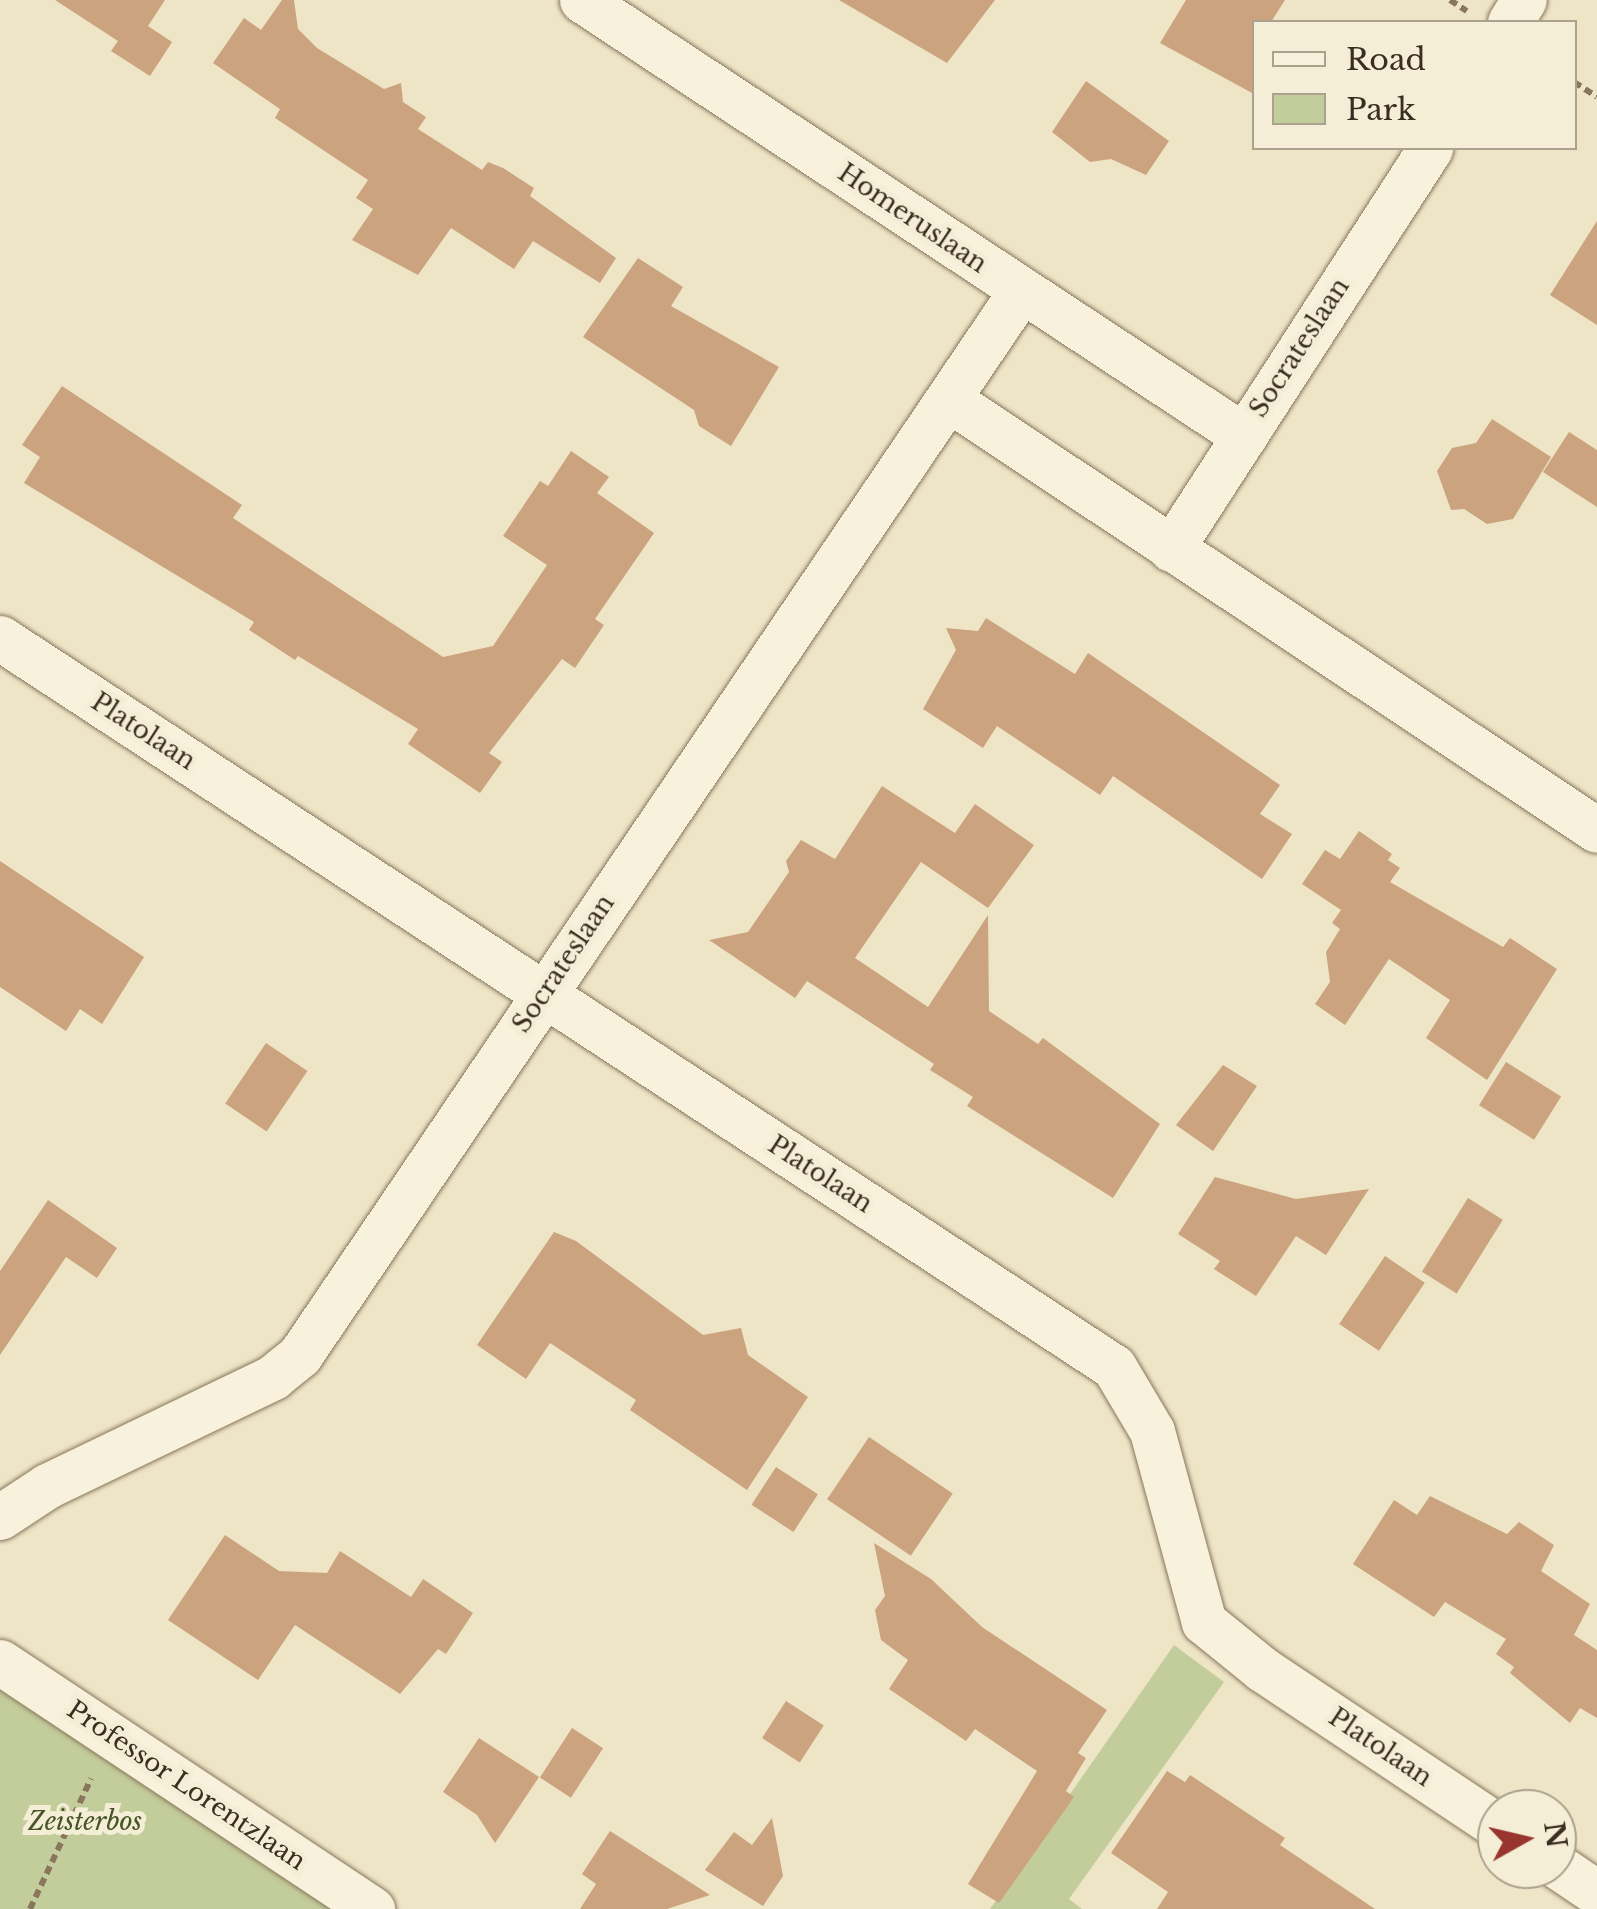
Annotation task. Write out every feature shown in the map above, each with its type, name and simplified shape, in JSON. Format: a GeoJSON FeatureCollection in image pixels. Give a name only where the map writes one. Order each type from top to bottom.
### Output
{"type":"FeatureCollection","features":[{"type":"Feature","properties":{"kind":"street","name":"Homeruslaan"},"geometry":{"type":"LineString","coordinates":[[582,0],[1244,436]]}},
{"type":"Feature","properties":{"kind":"street","name":"Socrateslaan"},"geometry":{"type":"LineString","coordinates":[[1172,549],[1429,150]]}},
{"type":"Feature","properties":{"kind":"street","name":"Socrateslaan"},"geometry":{"type":"LineString","coordinates":[[0,1517],[47,1486],[273,1377],[300,1355],[951,401],[1021,291]]}},
{"type":"Feature","properties":{"kind":"street"},"geometry":{"type":"LineString","coordinates":[[951,401],[1597,830]]}},
{"type":"Feature","properties":{"kind":"street","name":"Platolaan"},"geometry":{"type":"LineString","coordinates":[[0,638],[1114,1367],[1152,1431],[1204,1622],[1262,1669],[1477,1813]]}},
{"type":"Feature","properties":{"kind":"street","name":"Professor Lorentzlaan"},"geometry":{"type":"LineString","coordinates":[[0,1662],[372,1909]]}},
{"type":"Feature","properties":{"kind":"path"},"geometry":{"type":"LineString","coordinates":[[30,1909],[112,1737]]}},
{"type":"Feature","properties":{"kind":"green space"},"geometry":{"type":"Polygon","coordinates":[[[1174,1645],[1224,1682],[1069,1899],[1082,1909],[990,1909],[1174,1645]]]}},
{"type":"Feature","properties":{"kind":"green space","name":"Zeisterbos"},"geometry":{"type":"Polygon","coordinates":[[[0,1663],[369,1909],[0,1909],[0,1663]]]}},
{"type":"Feature","properties":{"kind":"building"},"geometry":{"type":"Polygon","coordinates":[[[55,0],[165,0],[148,26],[172,42],[150,76],[111,51],[118,41],[55,0]]]}},
{"type":"Feature","properties":{"kind":"building"},"geometry":{"type":"Polygon","coordinates":[[[282,0],[294,0],[298,29],[317,48],[384,89],[401,83],[403,102],[426,117],[418,129],[482,170],[488,162],[534,188],[530,196],[616,258],[600,283],[533,241],[514,269],[451,228],[418,275],[352,240],[373,209],[356,198],[368,180],[275,118],[280,109],[213,63],[244,18],[261,30],[282,0]]]}},
{"type":"Feature","properties":{"kind":"building"},"geometry":{"type":"Polygon","coordinates":[[[839,0],[995,0],[947,63],[839,0]]]}},
{"type":"Feature","properties":{"kind":"building"},"geometry":{"type":"Polygon","coordinates":[[[1186,0],[1285,0],[1272,20],[1252,20],[1252,93],[1160,43],[1186,0]]]}},
{"type":"Feature","properties":{"kind":"building"},"geometry":{"type":"Polygon","coordinates":[[[1086,81],[1169,141],[1146,175],[1111,159],[1090,162],[1052,132],[1086,81]]]}},
{"type":"Feature","properties":{"kind":"building"},"geometry":{"type":"Polygon","coordinates":[[[1597,221],[1597,325],[1550,295],[1597,221]]]}},
{"type":"Feature","properties":{"kind":"building"},"geometry":{"type":"Polygon","coordinates":[[[638,258],[683,287],[671,306],[779,367],[731,446],[699,426],[694,410],[583,337],[638,258]]]}},
{"type":"Feature","properties":{"kind":"building"},"geometry":{"type":"Polygon","coordinates":[[[62,386],[242,505],[233,518],[443,657],[493,646],[547,565],[503,536],[540,481],[548,486],[571,451],[609,477],[597,493],[654,533],[595,619],[604,625],[575,668],[562,659],[489,753],[502,762],[480,793],[408,744],[418,729],[298,656],[295,660],[249,630],[254,622],[24,483],[40,457],[22,445],[62,386]]]}},
{"type":"Feature","properties":{"kind":"building"},"geometry":{"type":"Polygon","coordinates":[[[1492,419],[1551,457],[1513,519],[1487,524],[1464,509],[1451,510],[1437,471],[1452,448],[1476,443],[1492,419]]]}},
{"type":"Feature","properties":{"kind":"building"},"geometry":{"type":"Polygon","coordinates":[[[1569,432],[1597,450],[1597,507],[1543,472],[1569,432]]]}},
{"type":"Feature","properties":{"kind":"building"},"geometry":{"type":"Polygon","coordinates":[[[986,618],[1075,674],[1088,653],[1280,785],[1260,814],[1292,834],[1262,879],[1113,776],[1100,795],[997,726],[983,748],[923,709],[956,650],[946,628],[978,631],[986,618]]]}},
{"type":"Feature","properties":{"kind":"building"},"geometry":{"type":"Polygon","coordinates":[[[882,786],[955,833],[975,804],[1034,845],[988,908],[921,862],[855,958],[928,1007],[988,915],[989,1011],[1038,1044],[1043,1038],[1160,1124],[1113,1198],[967,1106],[973,1097],[930,1070],[934,1064],[807,981],[795,998],[709,940],[748,932],[789,872],[786,861],[801,840],[835,859],[882,786]]]}},
{"type":"Feature","properties":{"kind":"building"},"geometry":{"type":"Polygon","coordinates":[[[1359,831],[1392,854],[1388,860],[1400,868],[1390,882],[1503,947],[1510,938],[1557,969],[1487,1080],[1426,1038],[1450,1000],[1389,959],[1345,1025],[1315,1004],[1330,982],[1326,952],[1340,929],[1332,923],[1341,910],[1302,884],[1325,850],[1340,859],[1359,831]]]}},
{"type":"Feature","properties":{"kind":"building"},"geometry":{"type":"Polygon","coordinates":[[[0,861],[144,957],[102,1024],[80,1009],[66,1031],[0,987],[0,861]]]}},
{"type":"Feature","properties":{"kind":"building"},"geometry":{"type":"Polygon","coordinates":[[[266,1043],[307,1071],[267,1131],[225,1104],[266,1043]]]}},
{"type":"Feature","properties":{"kind":"building"},"geometry":{"type":"Polygon","coordinates":[[[1506,1062],[1561,1096],[1534,1140],[1479,1105],[1506,1062]]]}},
{"type":"Feature","properties":{"kind":"building"},"geometry":{"type":"Polygon","coordinates":[[[1223,1065],[1257,1086],[1213,1151],[1176,1125],[1223,1065]]]}},
{"type":"Feature","properties":{"kind":"building"},"geometry":{"type":"Polygon","coordinates":[[[1215,1177],[1296,1199],[1369,1189],[1326,1255],[1296,1236],[1256,1296],[1214,1269],[1220,1261],[1178,1234],[1215,1177]]]}},
{"type":"Feature","properties":{"kind":"building"},"geometry":{"type":"Polygon","coordinates":[[[1468,1198],[1503,1220],[1457,1294],[1422,1272],[1468,1198]]]}},
{"type":"Feature","properties":{"kind":"building"},"geometry":{"type":"Polygon","coordinates":[[[48,1200],[117,1248],[97,1278],[66,1257],[0,1355],[0,1271],[48,1200]]]}},
{"type":"Feature","properties":{"kind":"building"},"geometry":{"type":"Polygon","coordinates":[[[554,1232],[576,1241],[703,1335],[741,1328],[748,1355],[808,1397],[747,1490],[630,1410],[636,1400],[550,1343],[526,1379],[477,1345],[554,1232]]]}},
{"type":"Feature","properties":{"kind":"building"},"geometry":{"type":"Polygon","coordinates":[[[1385,1256],[1425,1283],[1379,1351],[1339,1324],[1385,1256]]]}},
{"type":"Feature","properties":{"kind":"building"},"geometry":{"type":"Polygon","coordinates":[[[869,1437],[953,1493],[911,1556],[827,1499],[869,1437]]]}},
{"type":"Feature","properties":{"kind":"building"},"geometry":{"type":"Polygon","coordinates":[[[776,1467],[818,1494],[793,1532],[751,1505],[776,1467]]]}},
{"type":"Feature","properties":{"kind":"building"},"geometry":{"type":"Polygon","coordinates":[[[1430,1496],[1507,1534],[1519,1522],[1554,1545],[1541,1571],[1590,1604],[1574,1635],[1597,1650],[1597,1718],[1580,1708],[1570,1723],[1510,1673],[1514,1667],[1496,1654],[1506,1639],[1445,1602],[1434,1617],[1353,1564],[1394,1500],[1417,1515],[1430,1496]]]}},
{"type":"Feature","properties":{"kind":"building"},"geometry":{"type":"Polygon","coordinates":[[[225,1535],[279,1571],[327,1573],[340,1551],[411,1597],[423,1579],[473,1613],[446,1654],[438,1649],[400,1694],[295,1625],[258,1680],[168,1620],[225,1535]]]}},
{"type":"Feature","properties":{"kind":"building"},"geometry":{"type":"Polygon","coordinates":[[[874,1543],[931,1579],[982,1627],[1107,1710],[1078,1753],[1086,1758],[1066,1791],[1074,1797],[999,1903],[968,1884],[1037,1771],[975,1729],[966,1741],[889,1689],[908,1660],[881,1640],[875,1610],[885,1596],[874,1543]]]}},
{"type":"Feature","properties":{"kind":"building"},"geometry":{"type":"Polygon","coordinates":[[[786,1701],[824,1726],[800,1762],[762,1738],[786,1701]]]}},
{"type":"Feature","properties":{"kind":"building"},"geometry":{"type":"Polygon","coordinates":[[[572,1728],[603,1748],[571,1798],[540,1777],[572,1728]]]}},
{"type":"Feature","properties":{"kind":"building"},"geometry":{"type":"Polygon","coordinates":[[[479,1738],[539,1777],[495,1843],[477,1815],[443,1792],[479,1738]]]}},
{"type":"Feature","properties":{"kind":"building"},"geometry":{"type":"Polygon","coordinates":[[[1167,1771],[1185,1782],[1190,1775],[1285,1838],[1280,1845],[1375,1909],[1157,1909],[1168,1892],[1111,1853],[1167,1771]]]}},
{"type":"Feature","properties":{"kind":"building"},"geometry":{"type":"Polygon","coordinates":[[[772,1818],[783,1876],[763,1906],[705,1870],[734,1832],[752,1845],[772,1818]]]}},
{"type":"Feature","properties":{"kind":"building"},"geometry":{"type":"Polygon","coordinates":[[[610,1831],[710,1895],[667,1909],[580,1909],[596,1884],[582,1874],[610,1831]]]}}]}
